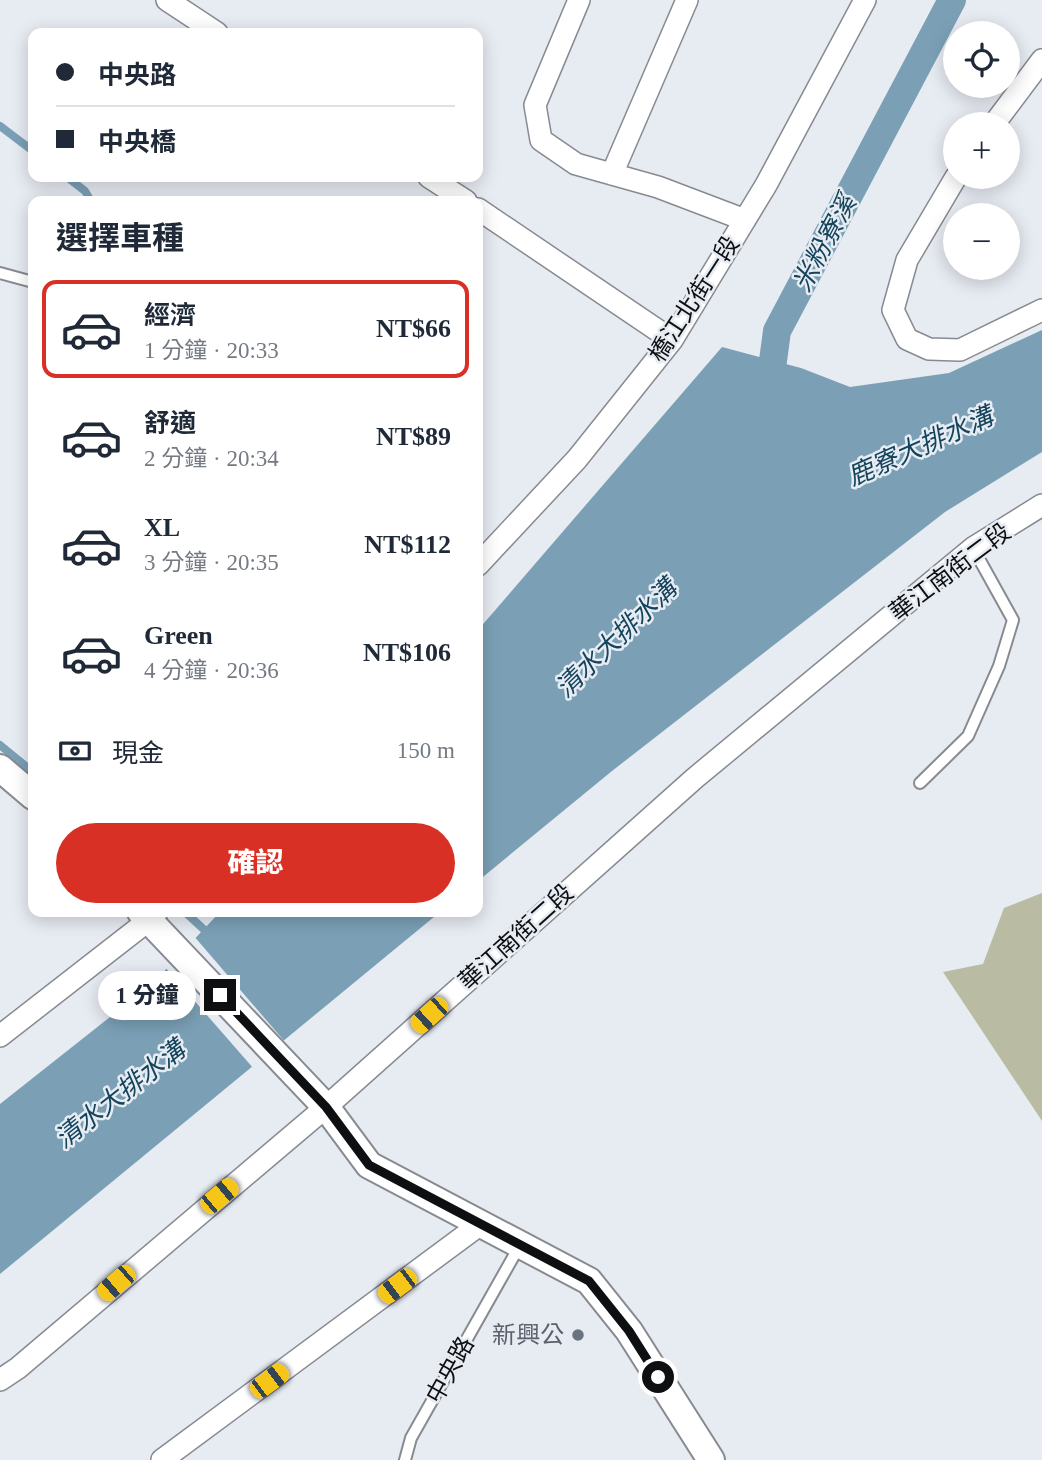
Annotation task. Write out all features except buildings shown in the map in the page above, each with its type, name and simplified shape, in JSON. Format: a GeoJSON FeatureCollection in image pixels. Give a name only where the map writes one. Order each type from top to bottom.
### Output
{"type":"FeatureCollection","features":[{"type":"Feature","properties":{"kind":"street"},"geometry":{"type":"LineString","coordinates":[[167,0],[209,28]]}},
{"type":"Feature","properties":{"kind":"street"},"geometry":{"type":"LineString","coordinates":[[579,0],[535,106],[541,140],[576,164],[658,187],[745,220]]}},
{"type":"Feature","properties":{"kind":"street"},"geometry":{"type":"LineString","coordinates":[[612,174],[687,0]]}},
{"type":"Feature","properties":{"kind":"street","name":"橋江北街一段"},"geometry":{"type":"LineString","coordinates":[[483,560],[577,459],[672,340],[745,220],[865,0]]}},
{"type":"Feature","properties":{"kind":"street"},"geometry":{"type":"LineString","coordinates":[[1003,112],[1042,60]]}},
{"type":"Feature","properties":{"kind":"street"},"geometry":{"type":"LineString","coordinates":[[437,182],[458,196]]}},
{"type":"Feature","properties":{"kind":"street"},"geometry":{"type":"LineString","coordinates":[[949,189],[908,260],[893,310],[907,339],[929,349],[960,350],[1042,310]]}},
{"type":"Feature","properties":{"kind":"street"},"geometry":{"type":"LineString","coordinates":[[483,212],[672,340]]}},
{"type":"Feature","properties":{"kind":"street","name":"華江南街二段"},"geometry":{"type":"LineString","coordinates":[[0,1380],[18,1368],[326,1107],[695,778],[973,548],[1042,505]]}},
{"type":"Feature","properties":{"kind":"street"},"geometry":{"type":"LineString","coordinates":[[0,768],[28,792]]}},
{"type":"Feature","properties":{"kind":"street"},"geometry":{"type":"LineString","coordinates":[[0,1036],[147,917]]}},
{"type":"Feature","properties":{"kind":"street"},"geometry":{"type":"LineString","coordinates":[[151,917],[326,1107],[369,1165],[589,1281],[629,1331],[711,1460]]}},
{"type":"Feature","properties":{"kind":"street"},"geometry":{"type":"LineString","coordinates":[[162,1460],[482,1223]]}},
{"type":"Feature","properties":{"kind":"lane"},"geometry":{"type":"LineString","coordinates":[[0,273],[28,281]]}},
{"type":"Feature","properties":{"kind":"lane"},"geometry":{"type":"LineString","coordinates":[[920,783],[968,736],[999,666],[1013,620],[973,548]]}},
{"type":"Feature","properties":{"kind":"lane","name":"中央路"},"geometry":{"type":"LineString","coordinates":[[405,1460],[411,1438],[520,1245]]}},
{"type":"Feature","properties":{"kind":"green space"},"geometry":{"type":"Polygon","coordinates":[[[1042,893],[1042,1121],[943,972],[983,964],[1004,908],[1042,893]]]}},
{"type":"Feature","properties":{"kind":"water"},"geometry":{"type":"Polygon","coordinates":[[[1042,330],[1042,452],[945,512],[612,771],[483,877],[483,624],[722,347],[801,368],[850,387],[949,373],[1042,330]]]}},
{"type":"Feature","properties":{"kind":"water","name":"清水大排水溝"},"geometry":{"type":"Polygon","coordinates":[[[215,917],[434,917],[0,1274],[0,1104],[153,983],[215,917]]]}},
{"type":"Feature","properties":{"kind":"pier"},"geometry":{"type":"Polygon","coordinates":[[[193,935],[286,1043],[254,1069],[164,966],[193,935]]]}},
{"type":"Feature","properties":{"kind":"waterway","name":"米粉寮溪"},"geometry":{"type":"LineString","coordinates":[[768,398],[777,331],[952,0]]}},
{"type":"Feature","properties":{"kind":"waterway"},"geometry":{"type":"LineString","coordinates":[[0,126],[28,147]]}},
{"type":"Feature","properties":{"kind":"waterway"},"geometry":{"type":"LineString","coordinates":[[73,182],[88,196]]}},
{"type":"Feature","properties":{"kind":"waterway"},"geometry":{"type":"LineString","coordinates":[[0,745],[28,768]]}},
{"type":"Feature","properties":{"kind":"waterway"},"geometry":{"type":"LineString","coordinates":[[190,917],[211,936]]}},
{"type":"Feature","properties":{"kind":"place","name":"新興公"},"geometry":{"type":"Point","coordinates":[578,1335]}},
{"type":"Feature","properties":{"kind":"route"},"geometry":{"type":"LineString","coordinates":[[220,995],[326,1107],[369,1165],[589,1281],[629,1331],[658,1377]]}},
{"type":"Feature","properties":{"kind":"water label","name":"鹿寮大排水溝"},"geometry":{"type":"Point","coordinates":[920,446]}}]}
